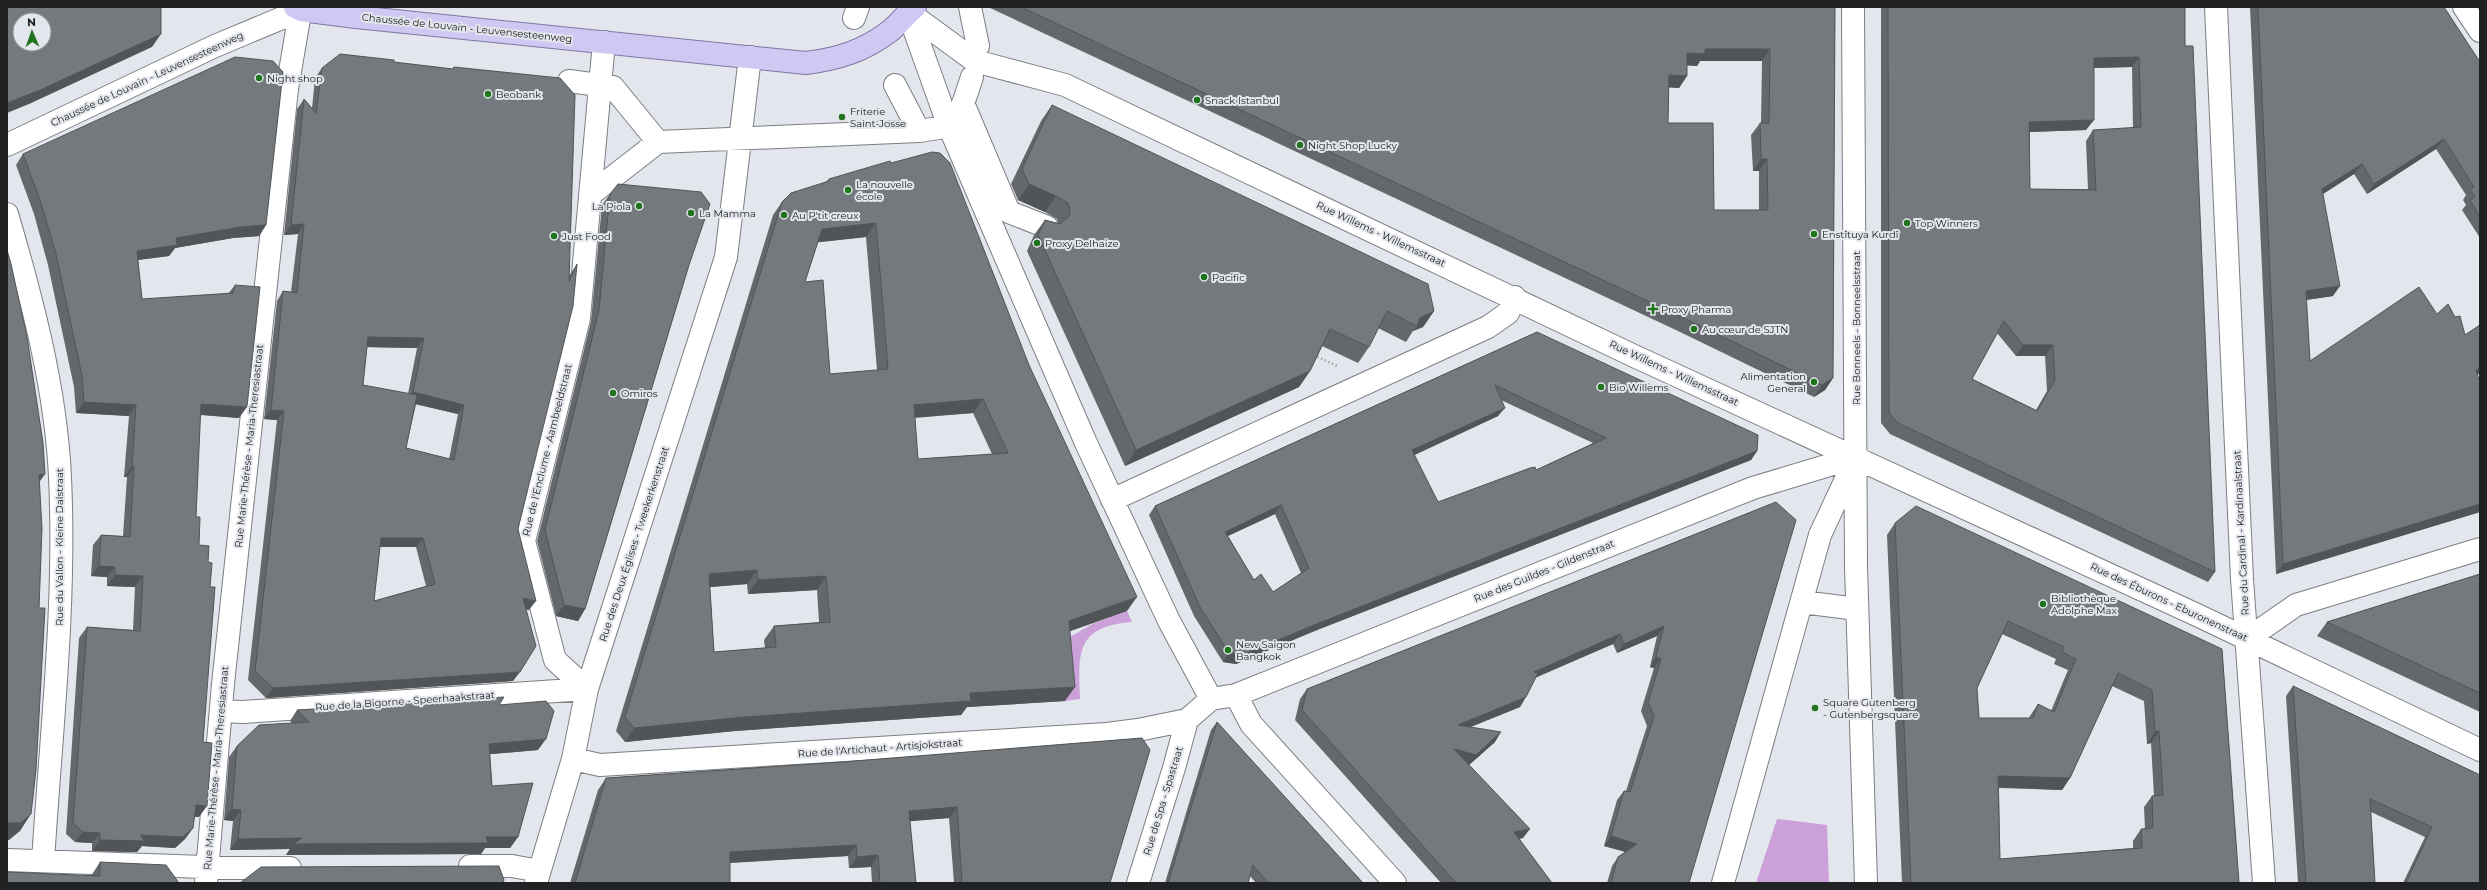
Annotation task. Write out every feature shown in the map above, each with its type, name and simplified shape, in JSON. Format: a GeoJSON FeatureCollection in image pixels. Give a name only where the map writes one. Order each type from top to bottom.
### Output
{"type":"FeatureCollection","features":[{"type":"Feature","properties":{"kind":"main road","name":"Chaussée de Louvain - Leuvensesteenweg"},"geometry":{"type":"LineString","coordinates":[[299,8],[604,42],[806,62],[842,57],[871,44],[891,30],[911,9]]}},
{"type":"Feature","properties":{"kind":"street"},"geometry":{"type":"LineString","coordinates":[[970,7],[978,46]]}},
{"type":"Feature","properties":{"kind":"street","name":"Rue Bonneels - Bonneelsstraat"},"geometry":{"type":"LineString","coordinates":[[1854,7],[1856,457]]}},
{"type":"Feature","properties":{"kind":"street","name":"Rue du Cardinal - Kardinaalstraat"},"geometry":{"type":"LineString","coordinates":[[2216,7],[2242,579],[2248,639],[2264,883]]}},
{"type":"Feature","properties":{"kind":"street"},"geometry":{"type":"LineString","coordinates":[[2464,7],[2480,31]]}},
{"type":"Feature","properties":{"kind":"street","name":"Chaussée de Louvain - Leuvensesteenweg"},"geometry":{"type":"LineString","coordinates":[[7,145],[215,46],[299,8]]}},
{"type":"Feature","properties":{"kind":"street","name":"Rue Marie-Thérèse - Maria-Theresiastraat"},"geometry":{"type":"LineString","coordinates":[[206,875],[222,711],[223,684],[287,89],[299,8]]}},
{"type":"Feature","properties":{"kind":"street"},"geometry":{"type":"LineString","coordinates":[[911,9],[946,121],[1112,500],[1169,621],[1211,699],[1187,720]]}},
{"type":"Feature","properties":{"kind":"street","name":"Rue Willems - Willemsstraat"},"geometry":{"type":"LineString","coordinates":[[911,9],[975,61],[1065,85],[1515,297],[1632,355],[1856,457]]}},
{"type":"Feature","properties":{"kind":"street","name":"Rue de l'Enclume - Aambeeldstraat"},"geometry":{"type":"LineString","coordinates":[[587,689],[555,660],[524,542],[579,318],[604,42]]}},
{"type":"Feature","properties":{"kind":"street","name":"Rue des Deux Églises - Tweekerkenstraat"},"geometry":{"type":"LineString","coordinates":[[538,877],[573,759],[587,689],[726,257],[750,57]]}},
{"type":"Feature","properties":{"kind":"street"},"geometry":{"type":"LineString","coordinates":[[946,121],[972,77]]}},
{"type":"Feature","properties":{"kind":"street"},"geometry":{"type":"LineString","coordinates":[[569,82],[613,87],[658,142]]}},
{"type":"Feature","properties":{"kind":"street"},"geometry":{"type":"LineString","coordinates":[[894,85],[946,121],[1009,212],[1048,227]]}},
{"type":"Feature","properties":{"kind":"street"},"geometry":{"type":"LineString","coordinates":[[591,194],[658,142],[740,138],[946,121]]}},
{"type":"Feature","properties":{"kind":"street","name":"Rue du Vallon - Kleine Dalstraat"},"geometry":{"type":"LineString","coordinates":[[7,214],[25,277],[50,391],[60,477],[60,620],[43,861]]}},
{"type":"Feature","properties":{"kind":"street"},"geometry":{"type":"LineString","coordinates":[[1112,500],[1488,327],[1508,313],[1515,297]]}},
{"type":"Feature","properties":{"kind":"street"},"geometry":{"type":"LineString","coordinates":[[1723,883],[1820,535],[1856,457]]}},
{"type":"Feature","properties":{"kind":"street"},"geometry":{"type":"LineString","coordinates":[[1856,457],[1857,608],[1866,883]]}},
{"type":"Feature","properties":{"kind":"street","name":"Rue des Éburons - Eburonenstraat"},"geometry":{"type":"LineString","coordinates":[[1856,457],[2248,639],[2480,750]]}},
{"type":"Feature","properties":{"kind":"street","name":"Rue des Guildes - Gildenstraat"},"geometry":{"type":"LineString","coordinates":[[1211,699],[1236,695],[1753,488],[1856,457]]}},
{"type":"Feature","properties":{"kind":"street"},"geometry":{"type":"LineString","coordinates":[[2248,639],[2296,605],[2480,549]]}},
{"type":"Feature","properties":{"kind":"street"},"geometry":{"type":"LineString","coordinates":[[1802,602],[1857,608]]}},
{"type":"Feature","properties":{"kind":"street","name":"Rue de la Bigorne - Speerhaakstraat"},"geometry":{"type":"LineString","coordinates":[[222,711],[243,712],[587,689]]}},
{"type":"Feature","properties":{"kind":"street"},"geometry":{"type":"LineString","coordinates":[[1236,695],[1252,724],[1395,883]]}},
{"type":"Feature","properties":{"kind":"street","name":"Rue de l'Artichaut - Artisjokstraat"},"geometry":{"type":"LineString","coordinates":[[573,759],[600,766],[1107,734],[1138,730],[1187,720]]}},
{"type":"Feature","properties":{"kind":"street","name":"Rue de Spa - Spastraat"},"geometry":{"type":"LineString","coordinates":[[1138,883],[1174,768],[1187,720]]}},
{"type":"Feature","properties":{"kind":"street"},"geometry":{"type":"LineString","coordinates":[[7,860],[43,861],[206,875],[312,867]]}},
{"type":"Feature","properties":{"kind":"street"},"geometry":{"type":"LineString","coordinates":[[448,866],[512,866],[538,877]]}},
{"type":"Feature","properties":{"kind":"path"},"geometry":{"type":"LineString","coordinates":[[1307,351],[1340,367]]}},
{"type":"Feature","properties":{"kind":"shaded area"},"geometry":{"type":"Polygon","coordinates":[[[1127,611],[1132,622],[1100,629],[1090,636],[1084,645],[1081,655],[1079,668],[1080,699],[1065,701],[1060,643],[1092,624],[1127,611]]]}},
{"type":"Feature","properties":{"kind":"shaded area"},"geometry":{"type":"Polygon","coordinates":[[[1777,819],[1827,825],[1829,883],[1756,883],[1777,819]]]}},
{"type":"Feature","properties":{"kind":"building"},"geometry":{"type":"Polygon","coordinates":[[[7,7],[161,7],[161,34],[38,91],[7,103],[7,7]]]}},
{"type":"Feature","properties":{"kind":"building"},"geometry":{"type":"Polygon","coordinates":[[[1021,7],[1835,7],[1833,378],[1822,385],[1686,319],[1021,7]],[[1705,49],[1705,54],[1687,53],[1687,76],[1669,75],[1668,123],[1713,123],[1714,210],[1768,210],[1767,159],[1761,159],[1760,123],[1769,123],[1770,49],[1705,49]]]}},
{"type":"Feature","properties":{"kind":"building"},"geometry":{"type":"Polygon","coordinates":[[[1888,7],[2185,7],[2185,46],[2193,46],[2215,572],[1898,423],[1889,413],[1888,7]],[[2139,57],[2094,58],[2094,120],[2029,122],[2030,189],[2096,190],[2093,130],[2141,127],[2139,57]],[[2004,321],[1972,379],[2037,411],[2055,380],[2053,345],[2023,345],[2004,321]]]}},
{"type":"Feature","properties":{"kind":"building"},"geometry":{"type":"Polygon","coordinates":[[[2258,7],[2444,7],[2480,62],[2480,217],[2470,200],[2475,197],[2470,190],[2474,187],[2444,139],[2374,184],[2362,164],[2322,189],[2340,286],[2306,291],[2310,361],[2419,287],[2437,314],[2448,304],[2455,317],[2460,316],[2465,335],[2480,325],[2480,368],[2476,370],[2480,383],[2480,504],[2283,564],[2258,7]]]}},
{"type":"Feature","properties":{"kind":"building"},"geometry":{"type":"Polygon","coordinates":[[[340,54],[453,69],[454,67],[560,78],[575,95],[569,281],[577,264],[573,306],[518,529],[536,601],[523,598],[536,646],[520,672],[273,688],[255,671],[284,411],[271,410],[283,291],[297,293],[304,224],[291,225],[304,99],[316,113],[322,68],[340,54]],[[368,337],[363,385],[417,395],[406,448],[454,460],[464,405],[413,392],[424,338],[368,337]],[[381,538],[374,601],[435,584],[423,538],[381,538]]]}},
{"type":"Feature","properties":{"kind":"building"},"geometry":{"type":"Polygon","coordinates":[[[235,57],[273,61],[283,72],[266,225],[241,227],[176,238],[177,245],[137,251],[142,299],[233,293],[235,285],[260,287],[247,407],[201,404],[196,517],[200,517],[199,545],[209,546],[208,562],[212,563],[210,587],[215,587],[203,742],[212,743],[207,806],[196,805],[193,828],[183,837],[140,835],[145,841],[100,840],[100,833],[83,832],[73,823],[87,627],[140,631],[143,576],[115,575],[115,567],[99,566],[101,535],[130,537],[134,467],[132,466],[136,405],[84,402],[82,376],[56,254],[41,203],[23,154],[235,57]]]}},
{"type":"Feature","properties":{"kind":"building","name":"Pacific"},"geometry":{"type":"Polygon","coordinates":[[[1052,105],[1428,284],[1434,311],[1420,318],[1417,326],[1387,311],[1369,347],[1330,329],[1310,371],[1136,450],[1038,235],[1045,220],[1060,224],[1069,216],[1070,209],[1068,203],[1029,184],[1022,169],[1052,105]]]}},
{"type":"Feature","properties":{"kind":"building"},"geometry":{"type":"Polygon","coordinates":[[[932,152],[940,153],[950,163],[1029,365],[1137,597],[1069,621],[1075,687],[970,693],[971,701],[745,717],[634,728],[625,717],[782,202],[791,193],[829,181],[829,179],[890,161],[891,163],[932,152]],[[876,223],[822,229],[805,282],[823,280],[830,374],[888,369],[876,223]],[[983,399],[914,405],[918,459],[1008,453],[983,399]],[[757,570],[709,574],[714,652],[776,647],[774,626],[830,622],[826,576],[758,580],[757,570]]]}},
{"type":"Feature","properties":{"kind":"building"},"geometry":{"type":"Polygon","coordinates":[[[618,184],[701,192],[710,204],[689,265],[585,609],[564,605],[545,530],[599,310],[610,194],[618,184]]]}},
{"type":"Feature","properties":{"kind":"building"},"geometry":{"type":"Polygon","coordinates":[[[7,250],[27,337],[43,443],[45,474],[39,475],[42,529],[39,608],[45,608],[36,770],[31,814],[21,823],[7,823],[7,250]]]}},
{"type":"Feature","properties":{"kind":"building"},"geometry":{"type":"Polygon","coordinates":[[[1537,332],[1758,435],[1757,451],[1319,623],[1242,655],[1229,653],[1200,607],[1155,506],[1537,332]],[[1495,385],[1505,408],[1412,450],[1438,502],[1530,468],[1535,467],[1536,470],[1606,438],[1495,385]],[[1281,505],[1225,532],[1254,580],[1261,574],[1273,592],[1309,568],[1281,505]]]}},
{"type":"Feature","properties":{"kind":"building"},"geometry":{"type":"Polygon","coordinates":[[[1776,502],[1796,520],[1689,883],[1611,883],[1618,857],[1637,844],[1611,836],[1624,791],[1630,792],[1654,716],[1648,702],[1661,659],[1656,657],[1664,626],[1624,644],[1620,634],[1534,672],[1538,673],[1526,697],[1458,725],[1501,732],[1476,755],[1454,749],[1530,829],[1514,832],[1552,883],[1456,883],[1302,710],[1307,689],[1776,502]]]}},
{"type":"Feature","properties":{"kind":"building"},"geometry":{"type":"Polygon","coordinates":[[[1916,506],[2222,649],[2239,883],[1911,883],[1895,523],[1916,506]],[[2008,621],[1977,688],[1979,718],[2033,718],[2038,704],[2054,712],[2076,659],[2062,652],[2064,647],[2008,621]],[[2118,673],[2070,778],[1998,776],[2000,859],[2142,848],[2141,829],[2153,828],[2152,796],[2163,795],[2159,731],[2155,732],[2152,690],[2118,673]]]}},
{"type":"Feature","properties":{"kind":"building"},"geometry":{"type":"Polygon","coordinates":[[[2480,574],[2480,693],[2327,622],[2480,574]]]}},
{"type":"Feature","properties":{"kind":"building"},"geometry":{"type":"Polygon","coordinates":[[[2293,686],[2480,775],[2480,883],[2406,883],[2432,827],[2370,799],[2375,883],[2306,883],[2293,686]]]}},
{"type":"Feature","properties":{"kind":"building"},"geometry":{"type":"Polygon","coordinates":[[[504,697],[499,705],[546,701],[554,711],[546,739],[489,744],[492,786],[533,783],[518,837],[486,837],[488,843],[293,844],[302,838],[238,839],[241,810],[232,809],[237,746],[259,725],[309,722],[297,710],[504,697]]]}},
{"type":"Feature","properties":{"kind":"building"},"geometry":{"type":"Polygon","coordinates":[[[1217,722],[1363,883],[1268,883],[1253,865],[1248,883],[1168,883],[1217,722]]]}},
{"type":"Feature","properties":{"kind":"building"},"geometry":{"type":"Polygon","coordinates":[[[1142,738],[1150,750],[1110,883],[962,883],[957,807],[909,811],[916,883],[880,883],[878,855],[857,857],[856,845],[730,852],[730,883],[575,883],[606,778],[842,762],[1142,738]]]}},
{"type":"Feature","properties":{"kind":"building"},"geometry":{"type":"Polygon","coordinates":[[[100,862],[166,865],[179,883],[7,883],[7,872],[100,876],[100,862]]]}},
{"type":"Feature","properties":{"kind":"building"},"geometry":{"type":"Polygon","coordinates":[[[499,866],[504,880],[503,883],[240,883],[261,867],[499,866]]]}},
{"type":"Feature","properties":{"kind":"place","name":"Night shop"},"geometry":{"type":"Point","coordinates":[259,78]}},
{"type":"Feature","properties":{"kind":"place","name":"Beobank"},"geometry":{"type":"Point","coordinates":[488,94]}},
{"type":"Feature","properties":{"kind":"place","name":"Snack Istanbul"},"geometry":{"type":"Point","coordinates":[1197,100]}},
{"type":"Feature","properties":{"kind":"place","name":"Friterie Saint-Josse"},"geometry":{"type":"Point","coordinates":[842,117]}},
{"type":"Feature","properties":{"kind":"place","name":"Night Shop Lucky"},"geometry":{"type":"Point","coordinates":[1300,145]}},
{"type":"Feature","properties":{"kind":"place","name":"La nouvelle école"},"geometry":{"type":"Point","coordinates":[848,190]}},
{"type":"Feature","properties":{"kind":"place","name":"La Piola"},"geometry":{"type":"Point","coordinates":[639,206]}},
{"type":"Feature","properties":{"kind":"place","name":"La Mamma"},"geometry":{"type":"Point","coordinates":[691,213]}},
{"type":"Feature","properties":{"kind":"place","name":"Au P'tit creux"},"geometry":{"type":"Point","coordinates":[784,215]}},
{"type":"Feature","properties":{"kind":"place","name":"Top Winners"},"geometry":{"type":"Point","coordinates":[1907,223]}},
{"type":"Feature","properties":{"kind":"place","name":"Enstîtuya Kurdî"},"geometry":{"type":"Point","coordinates":[1814,234]}},
{"type":"Feature","properties":{"kind":"place","name":"Just Food"},"geometry":{"type":"Point","coordinates":[554,236]}},
{"type":"Feature","properties":{"kind":"place","name":"Proxy Delhaize"},"geometry":{"type":"Point","coordinates":[1037,243]}},
{"type":"Feature","properties":{"kind":"place","name":"Pacific"},"geometry":{"type":"Point","coordinates":[1204,277]}},
{"type":"Feature","properties":{"kind":"place","name":"Proxy Pharma"},"geometry":{"type":"Point","coordinates":[1653,309]}},
{"type":"Feature","properties":{"kind":"place","name":"Au cœur de SJTN"},"geometry":{"type":"Point","coordinates":[1694,329]}},
{"type":"Feature","properties":{"kind":"place","name":"Alimentation General"},"geometry":{"type":"Point","coordinates":[1814,382]}},
{"type":"Feature","properties":{"kind":"place","name":"Bio Willems"},"geometry":{"type":"Point","coordinates":[1601,387]}},
{"type":"Feature","properties":{"kind":"place","name":"Omiros"},"geometry":{"type":"Point","coordinates":[613,393]}},
{"type":"Feature","properties":{"kind":"place","name":"Bibliothèque Adolphe Max"},"geometry":{"type":"Point","coordinates":[2043,604]}},
{"type":"Feature","properties":{"kind":"place","name":"New Saigon Bangkok"},"geometry":{"type":"Point","coordinates":[1228,650]}},
{"type":"Feature","properties":{"kind":"place","name":"Square Gutenberg - Gutenbergsquare"},"geometry":{"type":"Point","coordinates":[1815,708]}}]}
